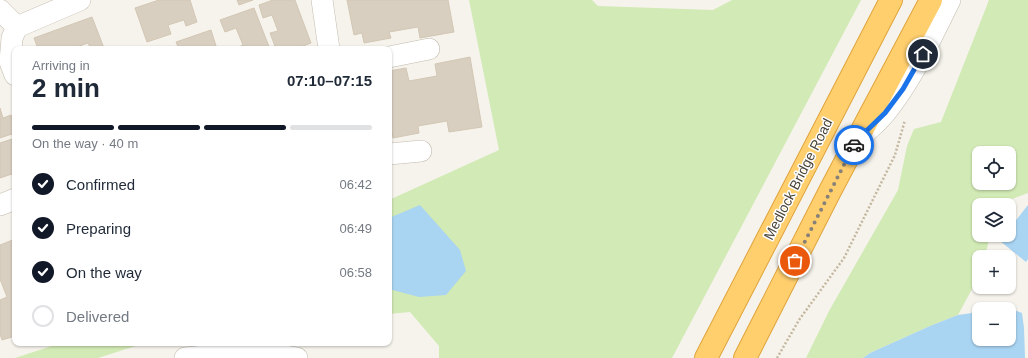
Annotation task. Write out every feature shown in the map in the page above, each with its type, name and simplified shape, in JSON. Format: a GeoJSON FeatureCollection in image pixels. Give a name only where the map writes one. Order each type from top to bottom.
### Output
{"type":"FeatureCollection","features":[{"type":"Feature","properties":{"kind":"highway","name":"Medlock Bridge Road"},"geometry":{"type":"LineString","coordinates":[[706,358],[891,0]]}},
{"type":"Feature","properties":{"kind":"highway"},"geometry":{"type":"LineString","coordinates":[[745,358],[830,191],[931,0]]}},
{"type":"Feature","properties":{"kind":"street"},"geometry":{"type":"LineString","coordinates":[[12,67],[10,62],[12,38],[17,27],[80,0]]}},
{"type":"Feature","properties":{"kind":"street"},"geometry":{"type":"LineString","coordinates":[[322,0],[329,46]]}},
{"type":"Feature","properties":{"kind":"street"},"geometry":{"type":"LineString","coordinates":[[856,141],[885,113],[903,89],[923,54],[950,0]]}},
{"type":"Feature","properties":{"kind":"street"},"geometry":{"type":"LineString","coordinates":[[0,10],[17,27]]}},
{"type":"Feature","properties":{"kind":"street"},"geometry":{"type":"LineString","coordinates":[[392,56],[429,49]]}},
{"type":"Feature","properties":{"kind":"street"},"geometry":{"type":"LineString","coordinates":[[392,154],[422,151]]}},
{"type":"Feature","properties":{"kind":"street"},"geometry":{"type":"LineString","coordinates":[[0,205],[12,200]]}},
{"type":"Feature","properties":{"kind":"street"},"geometry":{"type":"LineString","coordinates":[[185,358],[257,351],[297,358]]}},
{"type":"Feature","properties":{"kind":"path"},"geometry":{"type":"LineString","coordinates":[[777,358],[799,320],[844,258],[895,155],[906,118]]}},
{"type":"Feature","properties":{"kind":"green space"},"geometry":{"type":"Polygon","coordinates":[[[469,0],[592,0],[598,6],[713,10],[732,0],[861,0],[672,358],[439,358],[439,346],[410,312],[392,314],[392,199],[499,150],[469,0]]]}},
{"type":"Feature","properties":{"kind":"green space"},"geometry":{"type":"Polygon","coordinates":[[[989,0],[1028,0],[1028,193],[1015,198],[972,198],[972,242],[988,242],[987,250],[972,250],[972,289],[958,315],[870,353],[863,358],[806,358],[829,311],[898,190],[907,146],[914,129],[941,122],[989,0]]]}},
{"type":"Feature","properties":{"kind":"green space"},"geometry":{"type":"Polygon","coordinates":[[[52,346],[136,346],[98,358],[15,358],[52,346]]]}},
{"type":"Feature","properties":{"kind":"water"},"geometry":{"type":"Polygon","coordinates":[[[420,205],[460,250],[466,271],[446,295],[419,297],[392,290],[392,217],[420,205]]]}},
{"type":"Feature","properties":{"kind":"water"},"geometry":{"type":"Polygon","coordinates":[[[1028,205],[1028,259],[1026,262],[1016,254],[1016,250],[1011,250],[1001,242],[1016,242],[1016,220],[1028,205]]]}},
{"type":"Feature","properties":{"kind":"water"},"geometry":{"type":"Polygon","coordinates":[[[1016,311],[1022,313],[1025,358],[863,358],[870,353],[958,315],[972,313],[972,346],[1016,346],[1016,311]]]}},
{"type":"Feature","properties":{"kind":"building"},"geometry":{"type":"Polygon","coordinates":[[[159,0],[190,0],[197,22],[186,26],[184,20],[168,25],[171,34],[147,42],[135,8],[159,0]]]}},
{"type":"Feature","properties":{"kind":"building"},"geometry":{"type":"Polygon","coordinates":[[[237,0],[253,0],[239,5],[237,0]]]}},
{"type":"Feature","properties":{"kind":"building"},"geometry":{"type":"Polygon","coordinates":[[[273,0],[295,0],[311,43],[303,46],[275,46],[270,33],[278,31],[272,15],[263,18],[259,5],[273,0]]]}},
{"type":"Feature","properties":{"kind":"building"},"geometry":{"type":"Polygon","coordinates":[[[347,0],[448,0],[454,32],[420,38],[418,27],[389,32],[391,38],[364,43],[362,33],[354,35],[347,0]]]}},
{"type":"Feature","properties":{"kind":"building"},"geometry":{"type":"Polygon","coordinates":[[[254,8],[269,46],[241,46],[243,45],[236,28],[225,32],[220,20],[254,8]]]}},
{"type":"Feature","properties":{"kind":"building"},"geometry":{"type":"Polygon","coordinates":[[[92,17],[103,46],[90,46],[88,43],[79,46],[37,46],[34,38],[92,17]]]}},
{"type":"Feature","properties":{"kind":"building"},"geometry":{"type":"Polygon","coordinates":[[[211,30],[216,46],[178,46],[176,42],[211,30]]]}},
{"type":"Feature","properties":{"kind":"building"},"geometry":{"type":"Polygon","coordinates":[[[470,57],[482,127],[449,132],[447,121],[418,126],[419,133],[393,138],[392,70],[406,68],[409,81],[437,76],[435,64],[470,57]]]}},
{"type":"Feature","properties":{"kind":"building"},"geometry":{"type":"Polygon","coordinates":[[[0,108],[3,118],[11,115],[12,134],[0,138],[0,108]]]}},
{"type":"Feature","properties":{"kind":"building"},"geometry":{"type":"Polygon","coordinates":[[[12,139],[12,174],[0,178],[0,143],[12,139]]]}},
{"type":"Feature","properties":{"kind":"building"},"geometry":{"type":"Polygon","coordinates":[[[12,240],[12,337],[2,340],[0,334],[0,300],[7,297],[0,279],[0,245],[12,240]]]}},
{"type":"Feature","properties":{"kind":"way so far"},"geometry":{"type":"LineString","coordinates":[[795,261],[854,145]]}},
{"type":"Feature","properties":{"kind":"route"},"geometry":{"type":"LineString","coordinates":[[854,145],[856,141],[885,113],[903,89],[923,54]]}}]}
